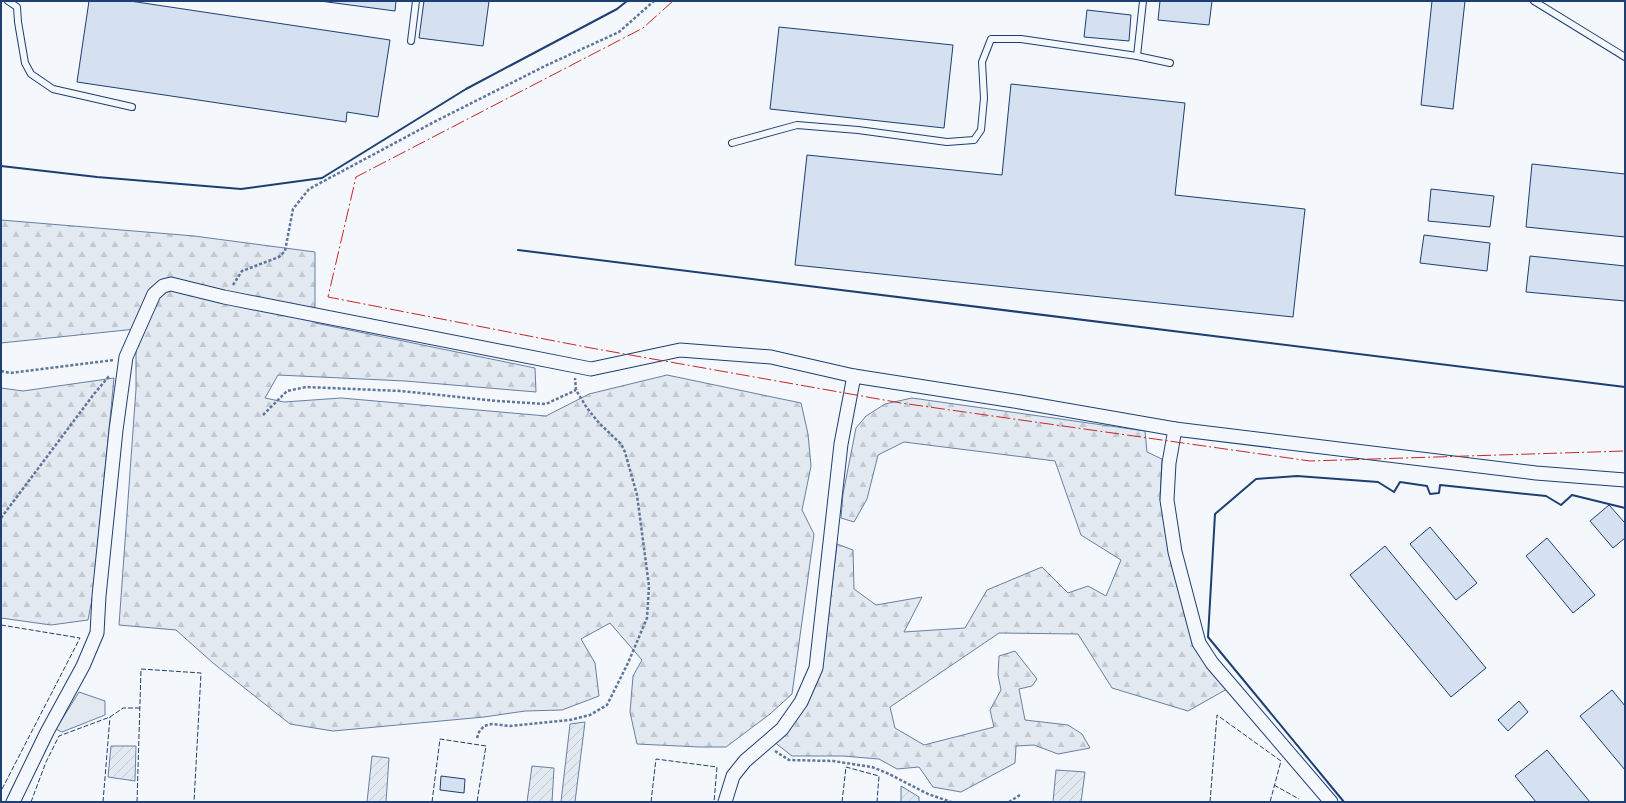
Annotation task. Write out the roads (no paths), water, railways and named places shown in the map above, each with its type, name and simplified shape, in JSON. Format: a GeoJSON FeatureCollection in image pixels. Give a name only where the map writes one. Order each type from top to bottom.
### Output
{"type":"FeatureCollection","features":[{"type":"Feature","properties":{"kind":"street"},"geometry":{"type":"LineString","coordinates":[[13,802],[46,732],[83,666],[97,633],[99,596],[114,446],[126,357],[154,294],[163,286],[171,284],[224,297],[591,369],[680,350],[772,357],[854,376],[1020,402],[1174,429],[1536,473],[1625,480]]}},
{"type":"Feature","properties":{"kind":"street"},"geometry":{"type":"LineString","coordinates":[[724,802],[733,776],[745,761],[782,728],[801,702],[816,668],[841,444],[854,376]]}},
{"type":"Feature","properties":{"kind":"street"},"geometry":{"type":"LineString","coordinates":[[1174,429],[1169,463],[1167,500],[1175,552],[1199,643],[1212,664],[1331,802]]}},
{"type":"Feature","properties":{"kind":"lane"},"geometry":{"type":"LineString","coordinates":[[8,1],[17,7],[25,63],[31,74],[53,90],[132,106]]}},
{"type":"Feature","properties":{"kind":"lane"},"geometry":{"type":"LineString","coordinates":[[411,41],[416,1]]}},
{"type":"Feature","properties":{"kind":"lane"},"geometry":{"type":"LineString","coordinates":[[1137,56],[1143,1]]}},
{"type":"Feature","properties":{"kind":"lane"},"geometry":{"type":"LineString","coordinates":[[1534,1],[1625,57]]}},
{"type":"Feature","properties":{"kind":"lane"},"geometry":{"type":"LineString","coordinates":[[732,143],[797,125],[858,130],[947,142],[974,140],[981,130],[984,98],[982,62],[991,39],[1020,38],[1137,56],[1170,63]]}}]}
